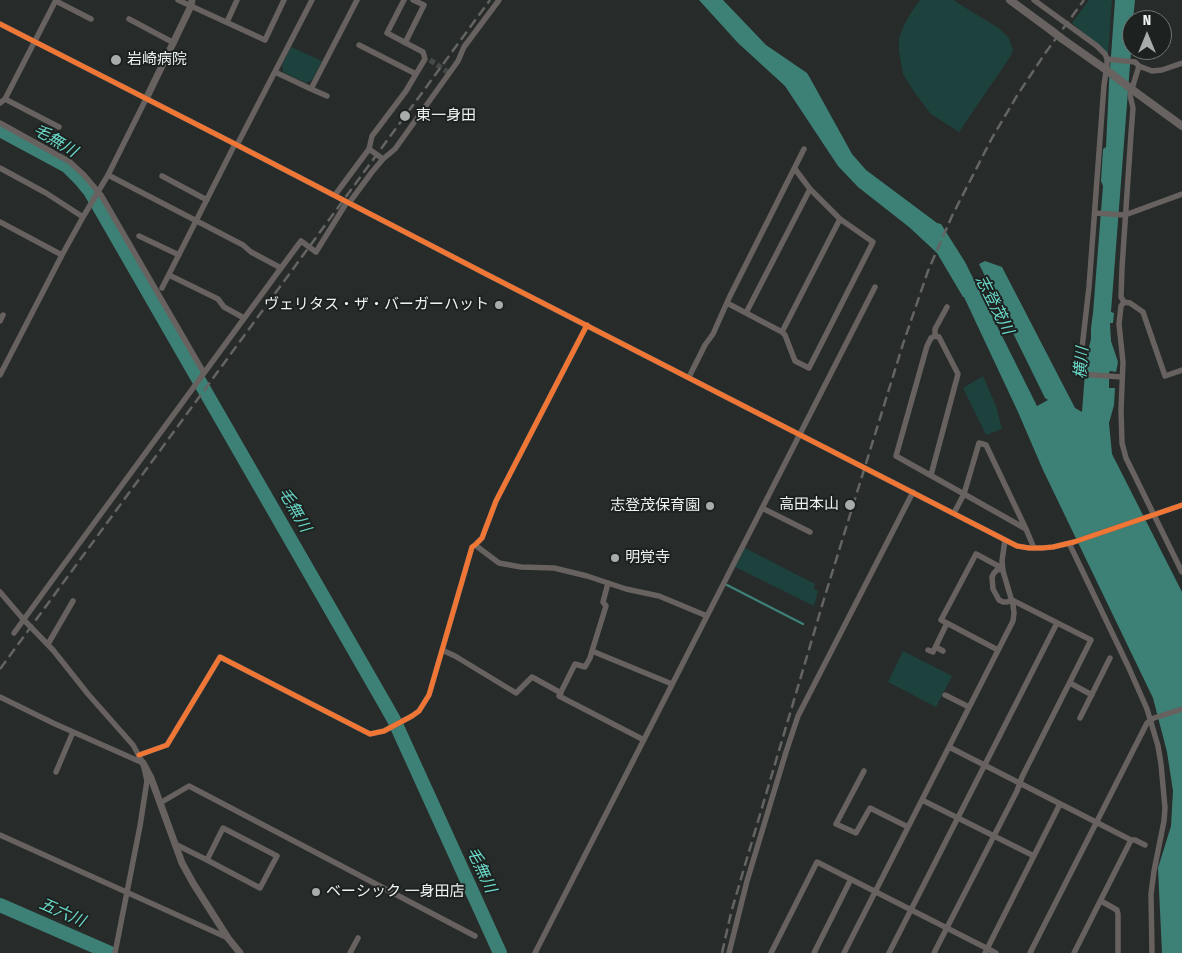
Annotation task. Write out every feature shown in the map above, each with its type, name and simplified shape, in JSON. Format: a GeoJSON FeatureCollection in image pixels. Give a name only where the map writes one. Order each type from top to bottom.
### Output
{"type":"FeatureCollection","features":[{"type":"Feature","properties":{"kind":"main road"},"geometry":{"type":"LineString","coordinates":[[1010,0],[1182,126]]}},
{"type":"Feature","properties":{"kind":"street"},"geometry":{"type":"LineString","coordinates":[[178,0],[192,3],[265,40],[284,0]]}},
{"type":"Feature","properties":{"kind":"street"},"geometry":{"type":"LineString","coordinates":[[227,22],[237,0]]}},
{"type":"Feature","properties":{"kind":"street"},"geometry":{"type":"LineString","coordinates":[[162,288],[312,0]]}},
{"type":"Feature","properties":{"kind":"street"},"geometry":{"type":"LineString","coordinates":[[311,89],[357,0]]}},
{"type":"Feature","properties":{"kind":"street"},"geometry":{"type":"LineString","coordinates":[[335,195],[369,149],[372,136],[427,60],[424,52],[387,33],[404,0]]}},
{"type":"Feature","properties":{"kind":"street"},"geometry":{"type":"LineString","coordinates":[[405,42],[424,5],[413,0]]}},
{"type":"Feature","properties":{"kind":"street"},"geometry":{"type":"LineString","coordinates":[[14,633],[301,241],[316,252],[348,203],[383,159],[395,149],[458,61],[464,47],[499,0]]}},
{"type":"Feature","properties":{"kind":"street"},"geometry":{"type":"LineString","coordinates":[[1034,0],[1097,46],[1108,59],[1104,85],[1090,287],[1079,374],[1122,377]]}},
{"type":"Feature","properties":{"kind":"street"},"geometry":{"type":"LineString","coordinates":[[59,127],[2,101],[55,1],[92,19]]}},
{"type":"Feature","properties":{"kind":"street"},"geometry":{"type":"LineString","coordinates":[[0,375],[62,255],[108,175],[192,3]]}},
{"type":"Feature","properties":{"kind":"street"},"geometry":{"type":"LineString","coordinates":[[129,19],[174,43]]}},
{"type":"Feature","properties":{"kind":"street"},"geometry":{"type":"LineString","coordinates":[[0,24],[1017,546],[1034,548],[1053,547],[1072,543],[1182,506]]}},
{"type":"Feature","properties":{"kind":"street"},"geometry":{"type":"LineString","coordinates":[[359,45],[416,74]]}},
{"type":"Feature","properties":{"kind":"street"},"geometry":{"type":"LineString","coordinates":[[1108,59],[1137,64],[1152,71],[1162,70],[1182,63]]}},
{"type":"Feature","properties":{"kind":"street"},"geometry":{"type":"LineString","coordinates":[[1124,302],[1121,297],[1125,215],[1132,134],[1130,95],[1137,64]]}},
{"type":"Feature","properties":{"kind":"street"},"geometry":{"type":"LineString","coordinates":[[275,72],[327,96]]}},
{"type":"Feature","properties":{"kind":"street"},"geometry":{"type":"LineString","coordinates":[[0,123],[70,162],[84,175],[104,199],[203,374]]}},
{"type":"Feature","properties":{"kind":"street"},"geometry":{"type":"LineString","coordinates":[[369,149],[383,159]]}},
{"type":"Feature","properties":{"kind":"street"},"geometry":{"type":"LineString","coordinates":[[689,377],[804,149]]}},
{"type":"Feature","properties":{"kind":"street"},"geometry":{"type":"LineString","coordinates":[[0,168],[46,193],[83,217]]}},
{"type":"Feature","properties":{"kind":"street"},"geometry":{"type":"LineString","coordinates":[[727,303],[782,332],[785,335],[795,361],[808,368],[872,242],[840,219],[810,190],[795,169]]}},
{"type":"Feature","properties":{"kind":"street"},"geometry":{"type":"LineString","coordinates":[[108,175],[243,245],[251,252],[281,268]]}},
{"type":"Feature","properties":{"kind":"street"},"geometry":{"type":"LineString","coordinates":[[162,176],[207,200]]}},
{"type":"Feature","properties":{"kind":"street"},"geometry":{"type":"LineString","coordinates":[[746,313],[810,190]]}},
{"type":"Feature","properties":{"kind":"street"},"geometry":{"type":"LineString","coordinates":[[1095,213],[1125,215],[1182,194]]}},
{"type":"Feature","properties":{"kind":"street"},"geometry":{"type":"LineString","coordinates":[[782,332],[840,219]]}},
{"type":"Feature","properties":{"kind":"street"},"geometry":{"type":"LineString","coordinates":[[0,222],[62,255]]}},
{"type":"Feature","properties":{"kind":"street"},"geometry":{"type":"LineString","coordinates":[[139,236],[179,254]]}},
{"type":"Feature","properties":{"kind":"street"},"geometry":{"type":"LineString","coordinates":[[168,275],[218,299],[224,307],[244,318]]}},
{"type":"Feature","properties":{"kind":"street"},"geometry":{"type":"LineString","coordinates":[[536,953],[875,287]]}},
{"type":"Feature","properties":{"kind":"street"},"geometry":{"type":"LineString","coordinates":[[1124,302],[1130,303],[1143,312],[1165,376],[1182,370]]}},
{"type":"Feature","properties":{"kind":"street"},"geometry":{"type":"LineString","coordinates":[[1124,302],[1121,306],[1120,324],[1123,362],[1120,410],[1122,443],[1126,458],[1182,572]]}},
{"type":"Feature","properties":{"kind":"street"},"geometry":{"type":"LineString","coordinates":[[935,336],[935,329],[947,307]]}},
{"type":"Feature","properties":{"kind":"street"},"geometry":{"type":"LineString","coordinates":[[0,322],[3,315]]}},
{"type":"Feature","properties":{"kind":"street"},"geometry":{"type":"LineString","coordinates":[[139,755],[167,746],[220,657],[366,732],[375,734],[384,731],[412,716],[429,695],[472,547],[482,538],[496,501],[587,325]]}},
{"type":"Feature","properties":{"kind":"street"},"geometry":{"type":"LineString","coordinates":[[931,475],[958,374],[940,337],[935,336],[930,338],[927,346],[896,456],[1026,529]]}},
{"type":"Feature","properties":{"kind":"street"},"geometry":{"type":"LineString","coordinates":[[954,513],[964,494],[979,443],[986,445],[1034,548]]}},
{"type":"Feature","properties":{"kind":"street"},"geometry":{"type":"LineString","coordinates":[[729,953],[755,853],[798,716],[913,492]]}},
{"type":"Feature","properties":{"kind":"street"},"geometry":{"type":"LineString","coordinates":[[762,508],[810,532]]}},
{"type":"Feature","properties":{"kind":"street"},"geometry":{"type":"LineString","coordinates":[[844,953],[1013,621],[1012,600],[1002,561],[1005,540]]}},
{"type":"Feature","properties":{"kind":"street"},"geometry":{"type":"LineString","coordinates":[[1072,543],[1152,719],[1158,746],[1165,808],[1151,894],[1152,953]]}},
{"type":"Feature","properties":{"kind":"street"},"geometry":{"type":"LineString","coordinates":[[475,545],[496,562],[554,568],[587,576],[626,589],[659,596],[707,616]]}},
{"type":"Feature","properties":{"kind":"street"},"geometry":{"type":"LineString","coordinates":[[998,650],[941,620],[976,554],[1003,568]]}},
{"type":"Feature","properties":{"kind":"street"},"geometry":{"type":"LineString","coordinates":[[934,953],[1017,791],[1022,777],[1091,640],[1012,600],[1003,602],[999,600],[993,589],[992,577],[994,572],[1003,568]]}},
{"type":"Feature","properties":{"kind":"street"},"geometry":{"type":"LineString","coordinates":[[608,583],[603,602],[606,606],[590,658],[585,667],[575,664],[559,696],[644,740]]}},
{"type":"Feature","properties":{"kind":"street"},"geometry":{"type":"LineString","coordinates":[[0,592],[48,644],[88,694],[133,745],[160,803],[182,863],[228,938],[240,953]]}},
{"type":"Feature","properties":{"kind":"street"},"geometry":{"type":"LineString","coordinates":[[48,644],[74,601]]}},
{"type":"Feature","properties":{"kind":"street"},"geometry":{"type":"LineString","coordinates":[[928,650],[933,652],[947,623]]}},
{"type":"Feature","properties":{"kind":"street"},"geometry":{"type":"LineString","coordinates":[[889,953],[1057,623]]}},
{"type":"Feature","properties":{"kind":"street"},"geometry":{"type":"LineString","coordinates":[[936,647],[943,651]]}},
{"type":"Feature","properties":{"kind":"street"},"geometry":{"type":"LineString","coordinates":[[442,650],[516,693],[532,677],[561,693]]}},
{"type":"Feature","properties":{"kind":"street"},"geometry":{"type":"LineString","coordinates":[[592,651],[672,684]]}},
{"type":"Feature","properties":{"kind":"street"},"geometry":{"type":"LineString","coordinates":[[1080,718],[1110,658]]}},
{"type":"Feature","properties":{"kind":"street"},"geometry":{"type":"LineString","coordinates":[[1070,683],[1092,695]]}},
{"type":"Feature","properties":{"kind":"street"},"geometry":{"type":"LineString","coordinates":[[945,695],[969,707]]}},
{"type":"Feature","properties":{"kind":"street"},"geometry":{"type":"LineString","coordinates":[[0,697],[143,763]]}},
{"type":"Feature","properties":{"kind":"street"},"geometry":{"type":"LineString","coordinates":[[1030,953],[1147,723],[1152,719],[1182,710]]}},
{"type":"Feature","properties":{"kind":"street"},"geometry":{"type":"LineString","coordinates":[[56,772],[73,732]]}},
{"type":"Feature","properties":{"kind":"street"},"geometry":{"type":"LineString","coordinates":[[949,747],[1096,823],[1144,845]]}},
{"type":"Feature","properties":{"kind":"street"},"geometry":{"type":"LineString","coordinates":[[864,771],[836,824],[856,833],[870,808],[908,827]]}},
{"type":"Feature","properties":{"kind":"street"},"geometry":{"type":"LineString","coordinates":[[115,953],[149,780]]}},
{"type":"Feature","properties":{"kind":"street"},"geometry":{"type":"LineString","coordinates":[[160,803],[189,786],[475,936]]}},
{"type":"Feature","properties":{"kind":"street"},"geometry":{"type":"LineString","coordinates":[[922,800],[1034,856]]}},
{"type":"Feature","properties":{"kind":"street"},"geometry":{"type":"LineString","coordinates":[[986,951],[1060,804]]}},
{"type":"Feature","properties":{"kind":"street"},"geometry":{"type":"LineString","coordinates":[[175,844],[260,888],[277,856],[223,828],[208,860]]}},
{"type":"Feature","properties":{"kind":"street"},"geometry":{"type":"LineString","coordinates":[[0,836],[228,938]]}},
{"type":"Feature","properties":{"kind":"street"},"geometry":{"type":"LineString","coordinates":[[1074,953],[1131,840]]}},
{"type":"Feature","properties":{"kind":"street"},"geometry":{"type":"LineString","coordinates":[[770,953],[817,862],[947,928],[986,951],[996,953]]}},
{"type":"Feature","properties":{"kind":"street"},"geometry":{"type":"LineString","coordinates":[[814,953],[851,880]]}},
{"type":"Feature","properties":{"kind":"street"},"geometry":{"type":"LineString","coordinates":[[1101,901],[1117,910],[1118,953]]}},
{"type":"Feature","properties":{"kind":"street"},"geometry":{"type":"LineString","coordinates":[[350,953],[358,938]]}},
{"type":"Feature","properties":{"kind":"shaded area"},"geometry":{"type":"Polygon","coordinates":[[[699,0],[723,0],[766,45],[807,73],[852,154],[866,170],[937,223],[941,224],[965,262],[1037,406],[1048,400],[1045,398],[979,264],[985,261],[1002,267],[1075,408],[1082,412],[1086,359],[1091,339],[1115,0],[1135,0],[1134,10],[1122,10],[1122,60],[1130,60],[1111,312],[1114,313],[1113,323],[1110,323],[1111,341],[1118,362],[1116,372],[1109,372],[1109,388],[1115,388],[1114,405],[1109,423],[1112,454],[1182,592],[1182,953],[1162,953],[1158,868],[1171,826],[1173,791],[1167,752],[1153,698],[1043,470],[964,297],[937,253],[909,227],[858,187],[838,166],[785,86],[738,43],[699,0]]]}},
{"type":"Feature","properties":{"kind":"shaded area"},"geometry":{"type":"Polygon","coordinates":[[[920,0],[953,0],[1000,29],[1009,38],[1013,50],[959,132],[931,114],[903,74],[899,39],[904,25],[920,0]]]}},
{"type":"Feature","properties":{"kind":"shaded area"},"geometry":{"type":"Polygon","coordinates":[[[1089,0],[1112,0],[1108,55],[1072,23],[1089,0]]]}},
{"type":"Feature","properties":{"kind":"shaded area"},"geometry":{"type":"Polygon","coordinates":[[[291,47],[322,61],[312,80],[306,83],[283,72],[282,65],[291,47]]]}},
{"type":"Feature","properties":{"kind":"shaded area"},"geometry":{"type":"Polygon","coordinates":[[[983,376],[996,406],[1002,429],[986,435],[963,388],[983,376]]]}},
{"type":"Feature","properties":{"kind":"shaded area"},"geometry":{"type":"Polygon","coordinates":[[[745,548],[815,584],[814,589],[818,591],[814,606],[735,567],[745,548]]]}},
{"type":"Feature","properties":{"kind":"shaded area"},"geometry":{"type":"Polygon","coordinates":[[[903,651],[952,676],[936,707],[888,682],[903,651]]]}},
{"type":"Feature","properties":{"kind":"waterway","name":"毛無川"},"geometry":{"type":"LineString","coordinates":[[0,130],[67,166],[90,191],[394,720],[500,953]]}},
{"type":"Feature","properties":{"kind":"waterway"},"geometry":{"type":"LineString","coordinates":[[727,585],[803,624]]}},
{"type":"Feature","properties":{"kind":"waterway","name":"五六川"},"geometry":{"type":"LineString","coordinates":[[0,905],[110,953]]}},
{"type":"Feature","properties":{"kind":"tunnel"},"geometry":{"type":"LineString","coordinates":[[430,60],[449,73]]}},
{"type":"Feature","properties":{"kind":"railway"},"geometry":{"type":"LineString","coordinates":[[0,669],[490,0]]}},
{"type":"Feature","properties":{"kind":"railway"},"geometry":{"type":"LineString","coordinates":[[722,953],[731,913],[824,599],[903,344],[928,271],[952,216],[992,138],[1018,94],[1084,0]]}},
{"type":"Feature","properties":{"kind":"cycle path"},"geometry":{"type":"LineString","coordinates":[[0,24],[1017,546],[1042,548],[1074,542],[1182,505]]}},
{"type":"Feature","properties":{"kind":"cycle path"},"geometry":{"type":"LineString","coordinates":[[139,755],[167,745],[220,657],[370,734],[384,731],[419,711],[429,695],[472,547],[482,538],[496,501],[587,325]]}},
{"type":"Feature","properties":{"kind":"place","name":"岩崎病院"},"geometry":{"type":"Point","coordinates":[116,60]}},
{"type":"Feature","properties":{"kind":"place","name":"東一身田"},"geometry":{"type":"Point","coordinates":[405,116]}},
{"type":"Feature","properties":{"kind":"place","name":"ヴェリタス・ザ・バーガーハット"},"geometry":{"type":"Point","coordinates":[499,305]}},
{"type":"Feature","properties":{"kind":"place","name":"高田本山"},"geometry":{"type":"Point","coordinates":[850,505]}},
{"type":"Feature","properties":{"kind":"place","name":"志登茂保育園"},"geometry":{"type":"Point","coordinates":[710,506]}},
{"type":"Feature","properties":{"kind":"place","name":"明覚寺"},"geometry":{"type":"Point","coordinates":[615,558]}},
{"type":"Feature","properties":{"kind":"place","name":"ベーシック 一身田店"},"geometry":{"type":"Point","coordinates":[316,892]}},
{"type":"Feature","properties":{"kind":"water label","name":"志登茂川"},"geometry":{"type":"Point","coordinates":[994,305]}},
{"type":"Feature","properties":{"kind":"water label","name":"横川"},"geometry":{"type":"Point","coordinates":[1082,363]}}]}
